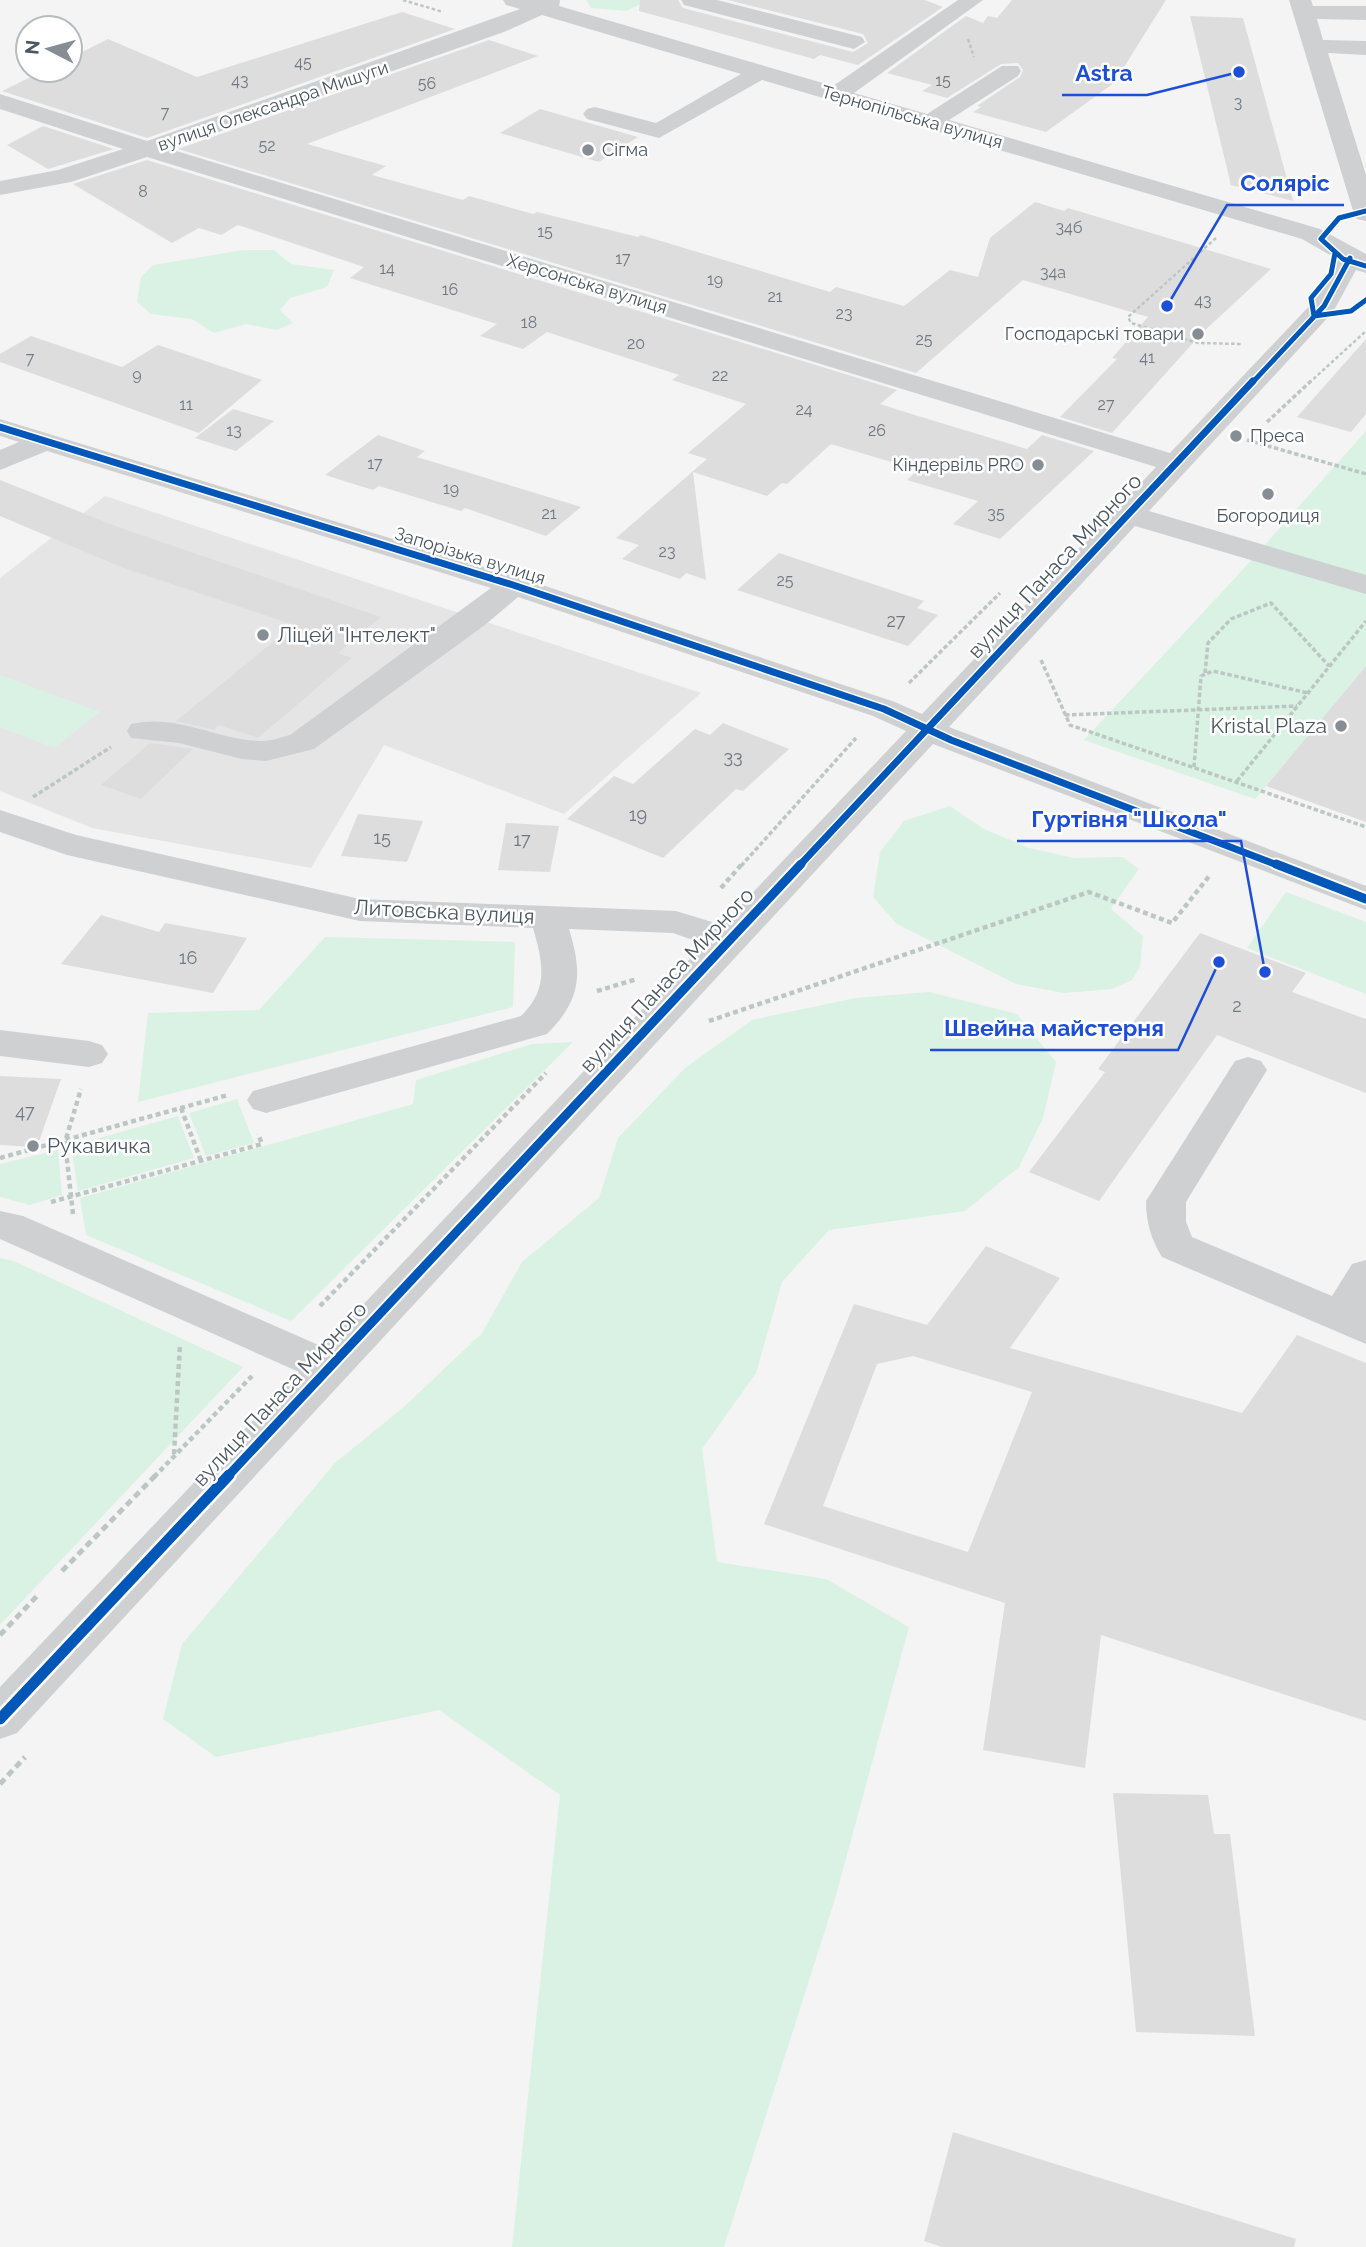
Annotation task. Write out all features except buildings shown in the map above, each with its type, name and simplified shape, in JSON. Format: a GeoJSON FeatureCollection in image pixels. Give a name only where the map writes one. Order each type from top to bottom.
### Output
{"type":"FeatureCollection","features":[{"type":"Feature","properties":{"kind":"street","name":"Тернопільська вулиця"},"geometry":{"type":"LineString","coordinates":[[514,0],[549,4],[760,72],[1311,234],[1360,239]]}},
{"type":"Feature","properties":{"kind":"street"},"geometry":{"type":"LineString","coordinates":[[692,0],[854,42]]}},
{"type":"Feature","properties":{"kind":"street"},"geometry":{"type":"LineString","coordinates":[[837,94],[972,0]]}},
{"type":"Feature","properties":{"kind":"street","name":"вулиця Олександра Мишуги"},"geometry":{"type":"LineString","coordinates":[[0,188],[62,177],[147,150],[305,96],[549,4]]}},
{"type":"Feature","properties":{"kind":"street"},"geometry":{"type":"LineString","coordinates":[[1360,239],[1314,46],[1301,6],[1366,13]]}},
{"type":"Feature","properties":{"kind":"street"},"geometry":{"type":"LineString","coordinates":[[1314,46],[1366,48]]}},
{"type":"Feature","properties":{"kind":"street"},"geometry":{"type":"LineString","coordinates":[[930,122],[1010,71]]}},
{"type":"Feature","properties":{"kind":"street"},"geometry":{"type":"LineString","coordinates":[[595,114],[659,131],[760,72]]}},
{"type":"Feature","properties":{"kind":"street","name":"Херсонська вулиця"},"geometry":{"type":"LineString","coordinates":[[0,102],[147,150],[1175,464]]}},
{"type":"Feature","properties":{"kind":"street","name":"вулиця Панаса Мирного"},"geometry":{"type":"LineString","coordinates":[[0,1718],[1324,306],[1360,239]]}},
{"type":"Feature","properties":{"kind":"street","name":"вулиця Панаса Мирного"},"geometry":{"type":"LineString","coordinates":[[1324,306],[1366,283]]}},
{"type":"Feature","properties":{"kind":"street","name":"Запорізька вулиця"},"geometry":{"type":"LineString","coordinates":[[0,427],[513,585],[884,709],[1366,899]]}},
{"type":"Feature","properties":{"kind":"street"},"geometry":{"type":"LineString","coordinates":[[0,461],[45,441]]}},
{"type":"Feature","properties":{"kind":"street"},"geometry":{"type":"LineString","coordinates":[[1128,514],[1366,585]]}},
{"type":"Feature","properties":{"kind":"street"},"geometry":{"type":"LineString","coordinates":[[143,731],[178,733],[242,749],[266,751],[303,741],[474,618],[513,585]]}},
{"type":"Feature","properties":{"kind":"street","name":"Литовська вулиця"},"geometry":{"type":"LineString","coordinates":[[13,811],[67,844],[360,909],[676,922],[729,940]]}},
{"type":"Feature","properties":{"kind":"street"},"geometry":{"type":"LineString","coordinates":[[254,1105],[534,1025],[554,1003],[559,979],[554,935],[547,918]]}},
{"type":"Feature","properties":{"kind":"street"},"geometry":{"type":"LineString","coordinates":[[0,1042],[86,1068]]}},
{"type":"Feature","properties":{"kind":"street"},"geometry":{"type":"LineString","coordinates":[[1248,1070],[1167,1200],[1166,1222],[1176,1247],[1353,1323],[1366,1275]]}},
{"type":"Feature","properties":{"kind":"street"},"geometry":{"type":"LineString","coordinates":[[0,1225],[9,1226],[328,1367]]}},
{"type":"Feature","properties":{"kind":"path"},"geometry":{"type":"LineString","coordinates":[[934,28],[968,39],[976,61],[1010,71]]}},
{"type":"Feature","properties":{"kind":"path"},"geometry":{"type":"LineString","coordinates":[[1216,238],[1128,317],[1131,323],[1198,343],[1242,344]]}},
{"type":"Feature","properties":{"kind":"path"},"geometry":{"type":"LineString","coordinates":[[1247,440],[1366,474]]}},
{"type":"Feature","properties":{"kind":"path"},"geometry":{"type":"LineString","coordinates":[[1205,673],[1209,643],[1231,619],[1271,603],[1329,666]]}},
{"type":"Feature","properties":{"kind":"path"},"geometry":{"type":"LineString","coordinates":[[1237,781],[1366,621]]}},
{"type":"Feature","properties":{"kind":"path"},"geometry":{"type":"LineString","coordinates":[[1037,650],[1070,725],[1366,827]]}},
{"type":"Feature","properties":{"kind":"path"},"geometry":{"type":"LineString","coordinates":[[1194,766],[1201,676],[1205,673],[1213,671],[1308,693]]}},
{"type":"Feature","properties":{"kind":"path"},"geometry":{"type":"LineString","coordinates":[[1065,715],[1297,706]]}},
{"type":"Feature","properties":{"kind":"path"},"geometry":{"type":"LineString","coordinates":[[13,811],[130,735],[143,731]]}},
{"type":"Feature","properties":{"kind":"path"},"geometry":{"type":"LineString","coordinates":[[715,894],[856,738]]}},
{"type":"Feature","properties":{"kind":"path"},"geometry":{"type":"LineString","coordinates":[[700,1024],[1089,892],[1172,923],[1213,872]]}},
{"type":"Feature","properties":{"kind":"path"},"geometry":{"type":"LineString","coordinates":[[627,989],[646,970]]}},
{"type":"Feature","properties":{"kind":"path"},"geometry":{"type":"LineString","coordinates":[[74,1218],[65,1142],[86,1068]]}},
{"type":"Feature","properties":{"kind":"path"},"geometry":{"type":"LineString","coordinates":[[320,1306],[551,1068]]}},
{"type":"Feature","properties":{"kind":"path"},"geometry":{"type":"LineString","coordinates":[[0,1158],[181,1108],[254,1105],[262,1144],[48,1202]]}},
{"type":"Feature","properties":{"kind":"path"},"geometry":{"type":"LineString","coordinates":[[181,1108],[201,1161]]}},
{"type":"Feature","properties":{"kind":"path"},"geometry":{"type":"LineString","coordinates":[[174,1456],[181,1333]]}},
{"type":"Feature","properties":{"kind":"path"},"geometry":{"type":"LineString","coordinates":[[62,1571],[259,1368]]}},
{"type":"Feature","properties":{"kind":"path"},"geometry":{"type":"LineString","coordinates":[[0,1635],[38,1595]]}},
{"type":"Feature","properties":{"kind":"shaded area","name":"Ліцей \"Інтелект\""},"geometry":{"type":"Polygon","coordinates":[[[105,496],[701,693],[564,814],[384,745],[311,868],[92,828],[0,791],[0,578],[105,496]]]}},
{"type":"Feature","properties":{"kind":"green space"},"geometry":{"type":"Polygon","coordinates":[[[586,0],[649,0],[626,11],[591,8],[586,0]]]}},
{"type":"Feature","properties":{"kind":"green space"},"geometry":{"type":"Polygon","coordinates":[[[243,250],[274,250],[291,264],[334,270],[327,287],[290,298],[280,310],[293,323],[277,330],[246,324],[214,333],[192,319],[151,314],[137,302],[141,277],[153,265],[243,250]]]}},
{"type":"Feature","properties":{"kind":"green space"},"geometry":{"type":"Polygon","coordinates":[[[1366,431],[1366,666],[1255,799],[1084,740],[1237,576],[1366,431]]]}},
{"type":"Feature","properties":{"kind":"green space"},"geometry":{"type":"Polygon","coordinates":[[[0,675],[100,712],[54,748],[0,727],[0,675]]]}},
{"type":"Feature","properties":{"kind":"green space"},"geometry":{"type":"Polygon","coordinates":[[[950,806],[984,829],[1029,848],[1074,858],[1123,857],[1139,869],[1111,909],[1143,936],[1140,967],[1132,980],[1112,989],[1064,993],[1016,984],[897,924],[873,897],[880,852],[904,821],[950,806]]]}},
{"type":"Feature","properties":{"kind":"green space"},"geometry":{"type":"Polygon","coordinates":[[[1286,892],[1366,922],[1366,994],[1247,948],[1286,892]]]}},
{"type":"Feature","properties":{"kind":"green space"},"geometry":{"type":"Polygon","coordinates":[[[325,937],[515,942],[513,1007],[138,1102],[148,1013],[259,1010],[325,937]]]}},
{"type":"Feature","properties":{"kind":"green space"},"geometry":{"type":"Polygon","coordinates":[[[929,992],[1017,1014],[1056,1062],[1043,1118],[1019,1167],[965,1211],[829,1230],[782,1282],[756,1373],[702,1449],[717,1562],[826,1579],[909,1627],[835,1899],[724,2247],[512,2247],[560,1795],[439,1710],[216,1757],[163,1719],[182,1644],[335,1463],[406,1405],[482,1333],[522,1262],[599,1198],[618,1138],[685,1068],[752,1020],[855,998],[929,992]]]}},
{"type":"Feature","properties":{"kind":"green space"},"geometry":{"type":"Polygon","coordinates":[[[573,1042],[291,1321],[86,1235],[80,1198],[413,1104],[416,1080],[532,1044],[573,1042]]]}},
{"type":"Feature","properties":{"kind":"green space"},"geometry":{"type":"Polygon","coordinates":[[[237,1099],[254,1143],[206,1156],[189,1113],[237,1099]]]}},
{"type":"Feature","properties":{"kind":"green space"},"geometry":{"type":"Polygon","coordinates":[[[178,1116],[194,1158],[78,1191],[71,1146],[178,1116]]]}},
{"type":"Feature","properties":{"kind":"green space"},"geometry":{"type":"Polygon","coordinates":[[[58,1150],[62,1195],[30,1205],[0,1197],[0,1164],[58,1150]]]}},
{"type":"Feature","properties":{"kind":"green space"},"geometry":{"type":"Polygon","coordinates":[[[0,1258],[14,1261],[243,1367],[0,1625],[0,1258]]]}},
{"type":"Feature","properties":{"kind":"cycle path"},"geometry":{"type":"LineString","coordinates":[[1366,211],[1339,218],[1329,226],[1321,239],[1343,259],[1366,266]]}},
{"type":"Feature","properties":{"kind":"cycle path"},"geometry":{"type":"LineString","coordinates":[[1335,253],[1331,274],[1311,298],[1314,316],[1351,311],[1366,300]]}},
{"type":"Feature","properties":{"kind":"cycle path"},"geometry":{"type":"LineString","coordinates":[[0,1719],[1324,306],[1350,258]]}},
{"type":"Feature","properties":{"kind":"cycle path"},"geometry":{"type":"LineString","coordinates":[[0,427],[513,585],[884,709],[951,740],[1366,899]]}},
{"type":"Feature","properties":{"kind":"place","name":"Astra"},"geometry":{"type":"Point","coordinates":[1239,72]}},
{"type":"Feature","properties":{"kind":"place","name":"Сігма"},"geometry":{"type":"Point","coordinates":[588,150]}},
{"type":"Feature","properties":{"kind":"place","name":"Соляріс"},"geometry":{"type":"Point","coordinates":[1167,306]}},
{"type":"Feature","properties":{"kind":"place","name":"Господарські товари"},"geometry":{"type":"Point","coordinates":[1198,334]}},
{"type":"Feature","properties":{"kind":"place","name":"Преса"},"geometry":{"type":"Point","coordinates":[1236,436]}},
{"type":"Feature","properties":{"kind":"place","name":"Кіндервіль PRO"},"geometry":{"type":"Point","coordinates":[1038,465]}},
{"type":"Feature","properties":{"kind":"place","name":"Богородиця"},"geometry":{"type":"Point","coordinates":[1268,494]}},
{"type":"Feature","properties":{"kind":"place","name":"Ліцей \"Інтелект\""},"geometry":{"type":"Point","coordinates":[263,635]}},
{"type":"Feature","properties":{"kind":"place","name":"Kristal Plaza"},"geometry":{"type":"Point","coordinates":[1341,726]}},
{"type":"Feature","properties":{"kind":"place","name":"Швейна майстерня"},"geometry":{"type":"Point","coordinates":[1219,962]}},
{"type":"Feature","properties":{"kind":"place","name":"Гуртівня \"Школа\""},"geometry":{"type":"Point","coordinates":[1265,972]}},
{"type":"Feature","properties":{"kind":"place","name":"Рукавичка"},"geometry":{"type":"Point","coordinates":[33,1146]}}]}
